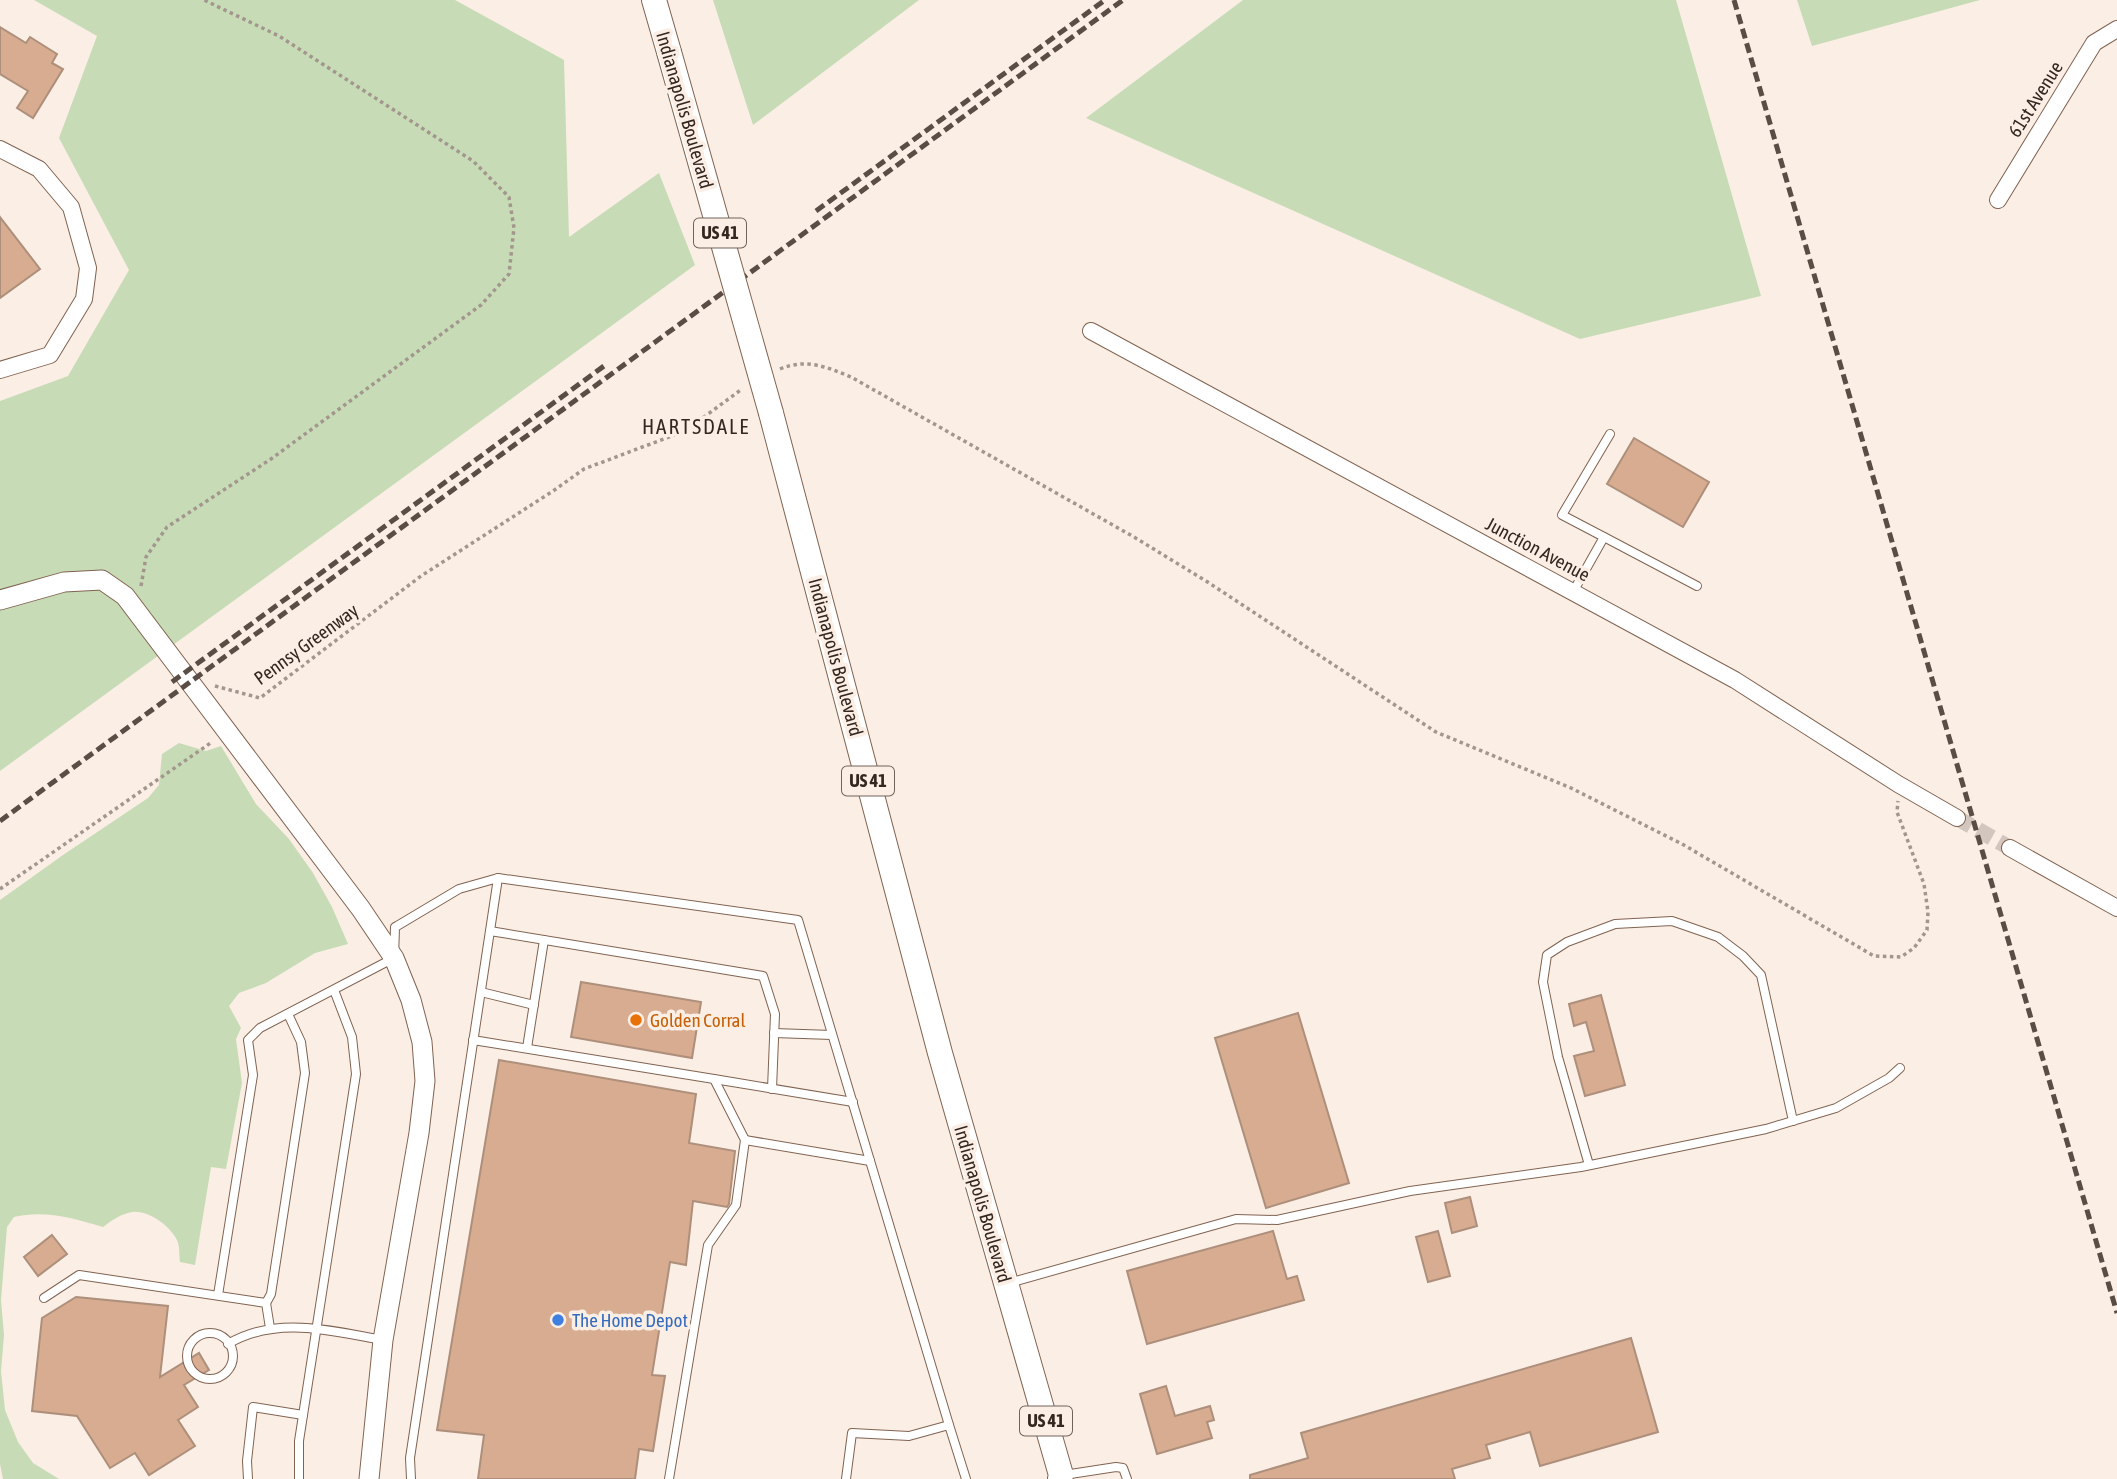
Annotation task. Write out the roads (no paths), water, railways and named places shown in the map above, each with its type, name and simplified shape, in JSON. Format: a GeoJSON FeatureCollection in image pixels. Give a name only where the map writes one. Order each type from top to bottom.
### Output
{"type":"FeatureCollection","features":[{"type":"Feature","properties":{"kind":"highway","name":"Indianapolis Boulevard"},"geometry":{"type":"LineString","coordinates":[[654,0],[771,413],[940,1053],[1063,1478]]}},
{"type":"Feature","properties":{"kind":"street","name":"61st Avenue"},"geometry":{"type":"LineString","coordinates":[[1998,200],[2094,43],[2117,29]]}},
{"type":"Feature","properties":{"kind":"street"},"geometry":{"type":"LineString","coordinates":[[0,149],[39,169],[71,207],[88,268],[84,299],[50,355],[0,369]]}},
{"type":"Feature","properties":{"kind":"street","name":"Junction Avenue"},"geometry":{"type":"LineString","coordinates":[[1091,331],[1735,680],[1898,785],[1957,817]]}},
{"type":"Feature","properties":{"kind":"street"},"geometry":{"type":"LineString","coordinates":[[0,600],[64,582],[102,580],[125,596],[361,909],[401,973],[422,1042],[425,1081],[419,1133],[383,1340],[369,1479]]}},
{"type":"Feature","properties":{"kind":"street"},"geometry":{"type":"LineString","coordinates":[[2010,848],[2117,908]]}},
{"type":"Feature","properties":{"kind":"lane"},"geometry":{"type":"LineString","coordinates":[[1610,434],[1562,515],[1697,586]]}},
{"type":"Feature","properties":{"kind":"lane"},"geometry":{"type":"LineString","coordinates":[[1573,592],[1604,537]]}},
{"type":"Feature","properties":{"kind":"lane"},"geometry":{"type":"LineString","coordinates":[[411,1479],[410,1458],[498,878]]}},
{"type":"Feature","properties":{"kind":"lane"},"geometry":{"type":"LineString","coordinates":[[218,1295],[253,1075],[248,1040],[260,1028],[394,958],[395,927],[459,889],[498,878],[798,920],[966,1479]]}},
{"type":"Feature","properties":{"kind":"lane"},"geometry":{"type":"LineString","coordinates":[[1589,1165],[1558,1056],[1543,982],[1547,955],[1567,942],[1615,924],[1672,921],[1718,937],[1743,956],[1760,975],[1793,1121]]}},
{"type":"Feature","properties":{"kind":"lane"},"geometry":{"type":"LineString","coordinates":[[490,931],[763,976],[775,1014],[772,1089]]}},
{"type":"Feature","properties":{"kind":"lane"},"geometry":{"type":"LineString","coordinates":[[527,1048],[544,940]]}},
{"type":"Feature","properties":{"kind":"lane"},"geometry":{"type":"LineString","coordinates":[[299,1479],[299,1441],[356,1074],[352,1037],[334,990]]}},
{"type":"Feature","properties":{"kind":"lane"},"geometry":{"type":"LineString","coordinates":[[481,992],[534,1005]]}},
{"type":"Feature","properties":{"kind":"lane"},"geometry":{"type":"LineString","coordinates":[[270,1328],[266,1303],[271,1294],[305,1073],[301,1042],[288,1014]]}},
{"type":"Feature","properties":{"kind":"lane"},"geometry":{"type":"LineString","coordinates":[[774,1033],[832,1035]]}},
{"type":"Feature","properties":{"kind":"lane"},"geometry":{"type":"LineString","coordinates":[[473,1040],[853,1102]]}},
{"type":"Feature","properties":{"kind":"lane"},"geometry":{"type":"LineString","coordinates":[[1006,1284],[1236,1219],[1277,1220],[1410,1191],[1589,1165],[1766,1129],[1836,1108],[1889,1078],[1900,1068]]}},
{"type":"Feature","properties":{"kind":"lane"},"geometry":{"type":"LineString","coordinates":[[669,1479],[708,1245],[736,1205],[745,1140],[714,1079]]}},
{"type":"Feature","properties":{"kind":"lane"},"geometry":{"type":"LineString","coordinates":[[745,1140],[870,1161]]}},
{"type":"Feature","properties":{"kind":"lane"},"geometry":{"type":"LineString","coordinates":[[44,1298],[79,1275],[266,1303]]}},
{"type":"Feature","properties":{"kind":"lane"},"geometry":{"type":"LineString","coordinates":[[228,1343],[250,1332],[270,1328],[316,1329],[383,1340]]}},
{"type":"Feature","properties":{"kind":"lane"},"geometry":{"type":"LineString","coordinates":[[210,1334],[224,1338],[228,1343],[232,1359],[225,1373],[211,1379],[196,1375],[188,1363],[188,1349],[197,1338],[210,1334]]}},
{"type":"Feature","properties":{"kind":"lane"},"geometry":{"type":"LineString","coordinates":[[247,1479],[253,1407],[303,1415]]}},
{"type":"Feature","properties":{"kind":"lane"},"geometry":{"type":"LineString","coordinates":[[846,1479],[852,1433],[909,1436],[949,1425]]}},
{"type":"Feature","properties":{"kind":"lane"},"geometry":{"type":"LineString","coordinates":[[1063,1478],[1116,1466],[1123,1468],[1127,1479]]}},
{"type":"Feature","properties":{"kind":"tunnel"},"geometry":{"type":"LineString","coordinates":[[1957,818],[2010,848]]}},
{"type":"Feature","properties":{"kind":"railway"},"geometry":{"type":"LineString","coordinates":[[816,211],[1105,0]]}},
{"type":"Feature","properties":{"kind":"railway"},"geometry":{"type":"LineString","coordinates":[[0,821],[1123,0]]}},
{"type":"Feature","properties":{"kind":"railway"},"geometry":{"type":"LineString","coordinates":[[1734,0],[2117,1313]]}},
{"type":"Feature","properties":{"kind":"railway"},"geometry":{"type":"LineString","coordinates":[[172,682],[604,366]]}},
{"type":"Feature","properties":{"kind":"place","name":"Golden Corral"},"geometry":{"type":"Point","coordinates":[636,1020]}},
{"type":"Feature","properties":{"kind":"place","name":"The Home Depot"},"geometry":{"type":"Point","coordinates":[558,1320]}},
{"type":"Feature","properties":{"kind":"district","name":"HARTSDALE"},"geometry":{"type":"Point","coordinates":[696,427]}}]}
